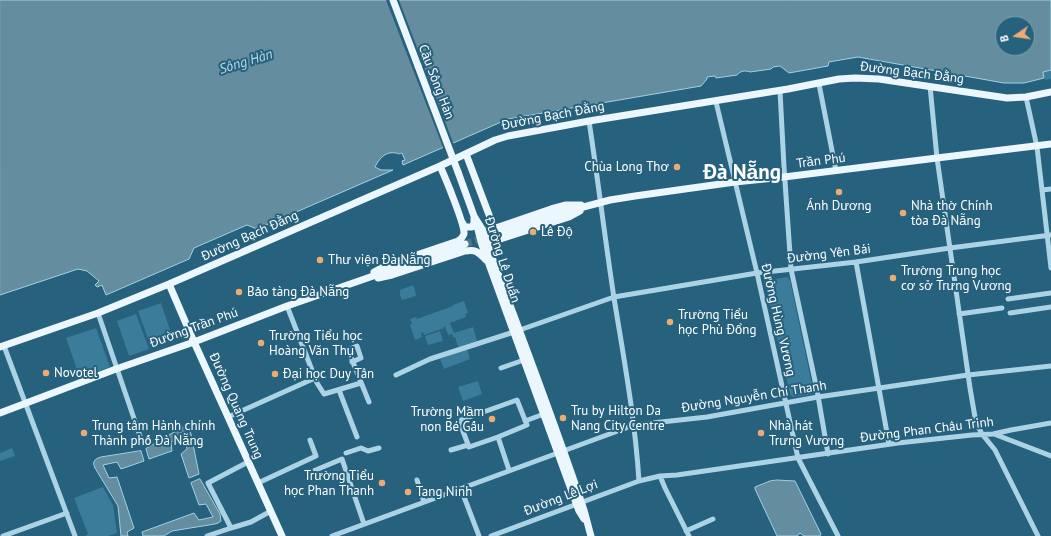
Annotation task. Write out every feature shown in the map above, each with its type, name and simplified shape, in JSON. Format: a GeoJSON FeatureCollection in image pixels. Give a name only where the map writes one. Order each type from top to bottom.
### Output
{"type":"FeatureCollection","features":[{"type":"Feature","properties":{"kind":"main road","name":"Cầu Sông Hàn"},"geometry":{"type":"LineString","coordinates":[[393,0],[474,216]]}},
{"type":"Feature","properties":{"kind":"main road","name":"Đường Bạch Đằng"},"geometry":{"type":"LineString","coordinates":[[2,346],[98,313],[169,284],[440,166],[495,140],[508,136],[589,121],[780,91],[839,79],[855,78],[930,86],[999,98],[1026,97],[1051,92]]}},
{"type":"Feature","properties":{"kind":"main road","name":"Trần Phú"},"geometry":{"type":"LineString","coordinates":[[488,243],[502,235],[553,215],[635,196],[735,182],[1051,144]]}},
{"type":"Feature","properties":{"kind":"main road"},"geometry":{"type":"LineString","coordinates":[[466,154],[494,228]]}},
{"type":"Feature","properties":{"kind":"main road"},"geometry":{"type":"LineString","coordinates":[[440,166],[463,224],[467,228],[472,227],[475,221],[474,216]]}},
{"type":"Feature","properties":{"kind":"main road"},"geometry":{"type":"LineString","coordinates":[[484,232],[566,205],[591,205]]}},
{"type":"Feature","properties":{"kind":"main road","name":"Đường Lê Duẩn"},"geometry":{"type":"LineString","coordinates":[[474,216],[484,232],[488,243],[490,260]]}},
{"type":"Feature","properties":{"kind":"main road","name":"Đường Lê Duẩn"},"geometry":{"type":"LineString","coordinates":[[474,216],[478,234],[490,260],[517,331],[591,536]]}},
{"type":"Feature","properties":{"kind":"main road"},"geometry":{"type":"LineString","coordinates":[[356,282],[387,265],[461,239],[464,232],[460,217]]}},
{"type":"Feature","properties":{"kind":"main road"},"geometry":{"type":"LineString","coordinates":[[356,282],[392,275],[465,251],[472,250],[479,252],[490,260],[502,235]]}},
{"type":"Feature","properties":{"kind":"main road","name":"Đường Trần Phú"},"geometry":{"type":"LineString","coordinates":[[0,412],[194,342],[286,306],[464,244]]}},
{"type":"Feature","properties":{"kind":"main road","name":"Đường Quang Trung"},"geometry":{"type":"LineString","coordinates":[[169,284],[282,536]]}},
{"type":"Feature","properties":{"kind":"main road","name":"Đường Lê Duẩn"},"geometry":{"type":"LineString","coordinates":[[517,331],[524,360],[544,414],[561,451]]}},
{"type":"Feature","properties":{"kind":"street"},"geometry":{"type":"LineString","coordinates":[[819,84],[836,171]]}},
{"type":"Feature","properties":{"kind":"street"},"geometry":{"type":"LineString","coordinates":[[930,86],[937,158],[976,423],[982,434],[995,450],[1038,536]]}},
{"type":"Feature","properties":{"kind":"street"},"geometry":{"type":"LineString","coordinates":[[780,91],[784,177],[791,269],[828,454]]}},
{"type":"Feature","properties":{"kind":"street"},"geometry":{"type":"LineString","coordinates":[[1026,97],[1037,146],[1049,236],[1051,268]]}},
{"type":"Feature","properties":{"kind":"street","name":"Đường Hùng Vương"},"geometry":{"type":"LineString","coordinates":[[716,102],[757,273],[798,458],[838,536]]}},
{"type":"Feature","properties":{"kind":"street"},"geometry":{"type":"LineString","coordinates":[[589,121],[634,425],[639,481]]}},
{"type":"Feature","properties":{"kind":"street"},"geometry":{"type":"LineString","coordinates":[[1042,190],[1051,189]]}},
{"type":"Feature","properties":{"kind":"street","name":"Đường Yên Bái"},"geometry":{"type":"LineString","coordinates":[[396,375],[430,359],[517,331],[614,297],[757,273],[856,262],[950,248],[1049,236]]}},
{"type":"Feature","properties":{"kind":"street"},"geometry":{"type":"LineString","coordinates":[[856,262],[889,444]]}},
{"type":"Feature","properties":{"kind":"street"},"geometry":{"type":"LineString","coordinates":[[1008,299],[1051,293]]}},
{"type":"Feature","properties":{"kind":"street"},"geometry":{"type":"LineString","coordinates":[[286,306],[317,383],[324,394],[361,383]]}},
{"type":"Feature","properties":{"kind":"street"},"geometry":{"type":"LineString","coordinates":[[1010,313],[1051,307]]}},
{"type":"Feature","properties":{"kind":"street"},"geometry":{"type":"LineString","coordinates":[[959,314],[1002,308]]}},
{"type":"Feature","properties":{"kind":"street"},"geometry":{"type":"LineString","coordinates":[[98,313],[141,438]]}},
{"type":"Feature","properties":{"kind":"street"},"geometry":{"type":"LineString","coordinates":[[2,346],[75,536]]}},
{"type":"Feature","properties":{"kind":"street"},"geometry":{"type":"LineString","coordinates":[[501,368],[524,360]]}},
{"type":"Feature","properties":{"kind":"street"},"geometry":{"type":"LineString","coordinates":[[352,362],[369,402]]}},
{"type":"Feature","properties":{"kind":"street","name":"Đường Nguyễn Chí Thanh"},"geometry":{"type":"LineString","coordinates":[[332,536],[634,425],[707,417],[786,403],[968,375],[1051,366]]}},
{"type":"Feature","properties":{"kind":"street"},"geometry":{"type":"LineString","coordinates":[[228,417],[315,378]]}},
{"type":"Feature","properties":{"kind":"street"},"geometry":{"type":"LineString","coordinates":[[340,390],[357,437]]}},
{"type":"Feature","properties":{"kind":"street"},"geometry":{"type":"LineString","coordinates":[[451,450],[468,446],[498,437],[527,426],[517,400],[461,420],[461,426],[468,446]]}},
{"type":"Feature","properties":{"kind":"street"},"geometry":{"type":"LineString","coordinates":[[525,421],[544,414]]}},
{"type":"Feature","properties":{"kind":"street","name":"Đường Phan Châu Trinh"},"geometry":{"type":"LineString","coordinates":[[639,481],[660,476],[677,475],[828,454],[889,444],[993,434],[1051,423]]}},
{"type":"Feature","properties":{"kind":"street"},"geometry":{"type":"LineString","coordinates":[[1010,440],[1011,430]]}},
{"type":"Feature","properties":{"kind":"street"},"geometry":{"type":"LineString","coordinates":[[993,434],[1051,456]]}},
{"type":"Feature","properties":{"kind":"street"},"geometry":{"type":"LineString","coordinates":[[498,437],[510,470]]}},
{"type":"Feature","properties":{"kind":"street"},"geometry":{"type":"LineString","coordinates":[[258,483],[316,456],[310,440]]}},
{"type":"Feature","properties":{"kind":"street"},"geometry":{"type":"LineString","coordinates":[[346,453],[361,448],[368,451],[379,448]]}},
{"type":"Feature","properties":{"kind":"street"},"geometry":{"type":"LineString","coordinates":[[311,472],[342,459],[364,524]]}},
{"type":"Feature","properties":{"kind":"street"},"geometry":{"type":"LineString","coordinates":[[231,528],[208,483],[248,462]]}},
{"type":"Feature","properties":{"kind":"street"},"geometry":{"type":"LineString","coordinates":[[660,476],[688,534],[713,519]]}},
{"type":"Feature","properties":{"kind":"street"},"geometry":{"type":"LineString","coordinates":[[417,480],[424,502]]}},
{"type":"Feature","properties":{"kind":"street","name":"Đường Lê Lợi"},"geometry":{"type":"LineString","coordinates":[[491,536],[517,524],[639,481]]}},
{"type":"Feature","properties":{"kind":"street"},"geometry":{"type":"LineString","coordinates":[[461,489],[479,536]]}},
{"type":"Feature","properties":{"kind":"street"},"geometry":{"type":"LineString","coordinates":[[207,536],[251,522],[271,511]]}},
{"type":"Feature","properties":{"kind":"street"},"geometry":{"type":"LineString","coordinates":[[3,536],[67,513]]}},
{"type":"Feature","properties":{"kind":"shaded area"},"geometry":{"type":"Polygon","coordinates":[[[1051,70],[1051,79],[1045,80],[1043,72],[1051,70]]]}},
{"type":"Feature","properties":{"kind":"shaded area"},"geometry":{"type":"Polygon","coordinates":[[[787,277],[790,280],[814,394],[793,397],[790,394],[764,281],[787,277]]]}},
{"type":"Feature","properties":{"kind":"shaded area"},"geometry":{"type":"Polygon","coordinates":[[[413,285],[416,296],[402,300],[400,290],[413,285]]]}},
{"type":"Feature","properties":{"kind":"shaded area"},"geometry":{"type":"Polygon","coordinates":[[[464,301],[468,313],[465,314],[466,317],[450,323],[454,333],[473,327],[477,341],[458,347],[455,337],[453,337],[452,334],[448,335],[445,326],[443,327],[444,328],[424,335],[423,332],[421,333],[422,337],[415,340],[410,325],[412,324],[410,319],[416,317],[417,319],[464,301]]]}},
{"type":"Feature","properties":{"kind":"shaded area"},"geometry":{"type":"Polygon","coordinates":[[[161,303],[173,339],[151,347],[138,311],[161,303]]]}},
{"type":"Feature","properties":{"kind":"shaded area"},"geometry":{"type":"Polygon","coordinates":[[[136,314],[149,349],[129,356],[117,321],[136,314]]]}},
{"type":"Feature","properties":{"kind":"shaded area"},"geometry":{"type":"Polygon","coordinates":[[[96,328],[110,367],[80,378],[66,338],[96,328]]]}},
{"type":"Feature","properties":{"kind":"shaded area"},"geometry":{"type":"Polygon","coordinates":[[[440,331],[443,341],[428,345],[425,336],[440,331]]]}},
{"type":"Feature","properties":{"kind":"shaded area"},"geometry":{"type":"Polygon","coordinates":[[[467,349],[470,359],[444,369],[440,359],[467,349]]]}},
{"type":"Feature","properties":{"kind":"shaded area"},"geometry":{"type":"Polygon","coordinates":[[[478,381],[482,394],[463,401],[458,387],[478,381]]]}},
{"type":"Feature","properties":{"kind":"shaded area"},"geometry":{"type":"Polygon","coordinates":[[[12,448],[15,456],[0,461],[0,453],[12,448]]]}},
{"type":"Feature","properties":{"kind":"shaded area"},"geometry":{"type":"Polygon","coordinates":[[[103,487],[113,505],[117,533],[108,536],[85,536],[88,534],[74,498],[103,487]]]}},
{"type":"Feature","properties":{"kind":"water","name":"Sông Hàn"},"geometry":{"type":"Polygon","coordinates":[[[0,0],[1051,0],[1051,70],[1043,72],[1044,78],[1024,83],[1004,83],[858,57],[829,62],[828,66],[789,73],[780,66],[750,72],[743,71],[737,75],[716,78],[715,76],[707,77],[701,86],[508,119],[403,165],[402,161],[405,160],[402,153],[386,154],[378,161],[375,167],[381,170],[393,170],[257,229],[247,225],[194,248],[189,259],[106,295],[102,285],[97,287],[95,285],[99,281],[87,271],[78,269],[0,295],[0,0]]]}},
{"type":"Feature","properties":{"kind":"water"},"geometry":{"type":"Polygon","coordinates":[[[183,427],[187,427],[191,434],[199,474],[189,478],[181,454],[187,449],[184,434],[171,442],[172,451],[149,459],[146,449],[183,427]]]}},
{"type":"Feature","properties":{"kind":"water"},"geometry":{"type":"Polygon","coordinates":[[[141,451],[144,461],[121,469],[117,462],[103,465],[109,478],[117,477],[134,528],[127,532],[128,536],[121,536],[118,506],[95,468],[94,462],[101,457],[141,451]]]}},
{"type":"Feature","properties":{"kind":"water"},"geometry":{"type":"Polygon","coordinates":[[[200,479],[220,514],[221,521],[215,524],[172,531],[164,536],[143,536],[142,532],[194,513],[199,520],[213,517],[206,504],[199,505],[191,483],[200,479]]]}},
{"type":"Feature","properties":{"kind":"water"},"geometry":{"type":"Polygon","coordinates":[[[777,480],[795,481],[821,534],[820,536],[804,536],[800,533],[797,536],[777,536],[755,487],[777,480]]]}},
{"type":"Feature","properties":{"kind":"pier"},"geometry":{"type":"Polygon","coordinates":[[[386,0],[399,0],[454,145],[444,150],[386,0]]]}},
{"type":"Feature","properties":{"kind":"tunnel"},"geometry":{"type":"LineString","coordinates":[[465,244],[502,232]]}},
{"type":"Feature","properties":{"kind":"place","name":"Chùa Long Thơ"},"geometry":{"type":"Point","coordinates":[677,167]}},
{"type":"Feature","properties":{"kind":"place","name":"Ánh Dương"},"geometry":{"type":"Point","coordinates":[839,192]}},
{"type":"Feature","properties":{"kind":"place","name":"Nhà thờ Chính tòa Đà Nẵng"},"geometry":{"type":"Point","coordinates":[903,213]}},
{"type":"Feature","properties":{"kind":"place","name":"Lê Độ"},"geometry":{"type":"Point","coordinates":[533,232]}},
{"type":"Feature","properties":{"kind":"place","name":"Thư viện Đà Nẵng"},"geometry":{"type":"Point","coordinates":[320,260]}},
{"type":"Feature","properties":{"kind":"place","name":"Trường Trung học cơ sở Trưng Vương"},"geometry":{"type":"Point","coordinates":[893,278]}},
{"type":"Feature","properties":{"kind":"place","name":"Bảo tàng Đà Nẵng"},"geometry":{"type":"Point","coordinates":[239,292]}},
{"type":"Feature","properties":{"kind":"place","name":"Trường Tiểu học Phù Đổng"},"geometry":{"type":"Point","coordinates":[670,322]}},
{"type":"Feature","properties":{"kind":"place","name":"Trường Tiểu học Hoàng Văn Thụ"},"geometry":{"type":"Point","coordinates":[261,343]}},
{"type":"Feature","properties":{"kind":"place","name":"Novotel"},"geometry":{"type":"Point","coordinates":[46,373]}},
{"type":"Feature","properties":{"kind":"place","name":"Đại học Duy Tân"},"geometry":{"type":"Point","coordinates":[275,374]}},
{"type":"Feature","properties":{"kind":"place","name":"Tru by Hilton Da Nang City Centre"},"geometry":{"type":"Point","coordinates":[563,418]}},
{"type":"Feature","properties":{"kind":"place","name":"Trường Mầm non Bé Gấu"},"geometry":{"type":"Point","coordinates":[492,419]}},
{"type":"Feature","properties":{"kind":"place","name":"Trung tâm Hành chính Thành phố Đà Nẵng"},"geometry":{"type":"Point","coordinates":[84,433]}},
{"type":"Feature","properties":{"kind":"place","name":"Nhà hát Trưng Vương"},"geometry":{"type":"Point","coordinates":[761,433]}},
{"type":"Feature","properties":{"kind":"place","name":"Trường Tiểu học Phan Thanh"},"geometry":{"type":"Point","coordinates":[382,483]}},
{"type":"Feature","properties":{"kind":"place","name":"Tang Ninh"},"geometry":{"type":"Point","coordinates":[408,492]}},
{"type":"Feature","properties":{"kind":"district","name":"Đà Nẵng"},"geometry":{"type":"Point","coordinates":[742,173]}}]}
